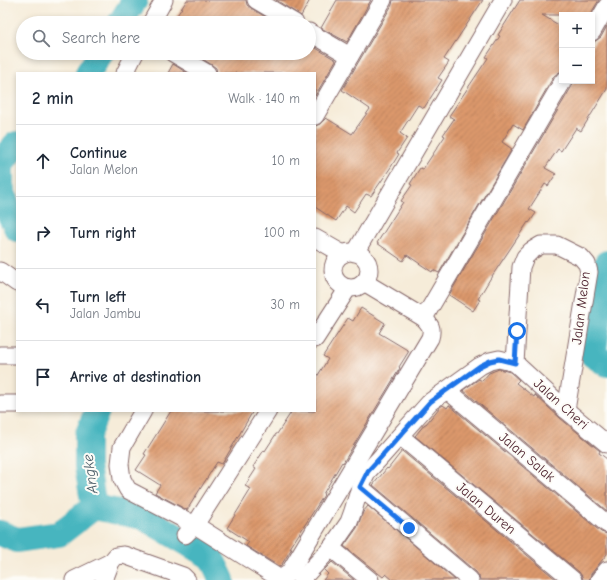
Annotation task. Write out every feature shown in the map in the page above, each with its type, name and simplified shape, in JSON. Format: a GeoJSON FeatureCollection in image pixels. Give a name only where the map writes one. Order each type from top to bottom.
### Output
{"type":"FeatureCollection","features":[{"type":"Feature","properties":{"kind":"street"},"geometry":{"type":"LineString","coordinates":[[155,16],[164,0]]}},
{"type":"Feature","properties":{"kind":"street"},"geometry":{"type":"LineString","coordinates":[[256,0],[283,16]]}},
{"type":"Feature","properties":{"kind":"street"},"geometry":{"type":"LineString","coordinates":[[316,114],[383,0]]}},
{"type":"Feature","properties":{"kind":"street"},"geometry":{"type":"LineString","coordinates":[[316,238],[349,254],[362,256],[368,268],[368,275],[364,282],[354,288],[342,286],[335,278],[333,272],[335,262],[339,257],[349,254],[503,0]]}},
{"type":"Feature","properties":{"kind":"street"},"geometry":{"type":"LineString","coordinates":[[595,27],[607,6]]}},
{"type":"Feature","properties":{"kind":"street"},"geometry":{"type":"LineString","coordinates":[[316,36],[350,56]]}},
{"type":"Feature","properties":{"kind":"street"},"geometry":{"type":"LineString","coordinates":[[126,72],[132,60]]}},
{"type":"Feature","properties":{"kind":"street"},"geometry":{"type":"LineString","coordinates":[[185,60],[205,72]]}},
{"type":"Feature","properties":{"kind":"street"},"geometry":{"type":"LineString","coordinates":[[424,318],[561,84]]}},
{"type":"Feature","properties":{"kind":"street","name":"Jalan Melon"},"geometry":{"type":"LineString","coordinates":[[515,363],[521,268],[525,257],[531,251],[541,245],[557,245],[581,257],[587,264],[589,272],[566,410]]}},
{"type":"Feature","properties":{"kind":"street"},"geometry":{"type":"LineString","coordinates":[[0,271],[16,282]]}},
{"type":"Feature","properties":{"kind":"street"},"geometry":{"type":"LineString","coordinates":[[142,412],[122,447],[120,464],[122,479],[128,490],[190,530],[277,577],[282,578],[290,573],[430,338],[432,332],[430,325],[424,318],[364,282]]}},
{"type":"Feature","properties":{"kind":"street"},"geometry":{"type":"LineString","coordinates":[[316,337],[348,288]]}},
{"type":"Feature","properties":{"kind":"street"},"geometry":{"type":"LineString","coordinates":[[0,355],[16,355]]}},
{"type":"Feature","properties":{"kind":"street"},"geometry":{"type":"LineString","coordinates":[[301,580],[331,548],[349,522],[360,487],[368,471],[430,402],[480,366],[490,361],[499,359],[515,363]]}},
{"type":"Feature","properties":{"kind":"street","name":"Jalan Cheri"},"geometry":{"type":"LineString","coordinates":[[515,363],[566,410],[607,444]]}},
{"type":"Feature","properties":{"kind":"street","name":"Jalan Salak"},"geometry":{"type":"LineString","coordinates":[[447,390],[607,524]]}},
{"type":"Feature","properties":{"kind":"street"},"geometry":{"type":"LineString","coordinates":[[0,404],[16,404]]}},
{"type":"Feature","properties":{"kind":"street"},"geometry":{"type":"LineString","coordinates":[[190,530],[267,412]]}},
{"type":"Feature","properties":{"kind":"street","name":"Jalan Duren"},"geometry":{"type":"LineString","coordinates":[[400,436],[573,580]]}},
{"type":"Feature","properties":{"kind":"street"},"geometry":{"type":"LineString","coordinates":[[360,487],[470,580]]}},
{"type":"Feature","properties":{"kind":"street"},"geometry":{"type":"LineString","coordinates":[[331,548],[370,580]]}},
{"type":"Feature","properties":{"kind":"street"},"geometry":{"type":"LineString","coordinates":[[104,580],[111,562],[116,556],[124,555],[183,576],[187,580]]}},
{"type":"Feature","properties":{"kind":"street"},"geometry":{"type":"LineString","coordinates":[[74,580],[111,562]]}},
{"type":"Feature","properties":{"kind":"street"},"geometry":{"type":"LineString","coordinates":[[599,580],[607,570]]}},
{"type":"Feature","properties":{"kind":"building"},"geometry":{"type":"Polygon","coordinates":[[[187,0],[246,0],[247,5],[264,16],[177,16],[187,0]]]}},
{"type":"Feature","properties":{"kind":"building"},"geometry":{"type":"Polygon","coordinates":[[[276,0],[310,0],[301,16],[276,0]]]}},
{"type":"Feature","properties":{"kind":"building"},"geometry":{"type":"Polygon","coordinates":[[[337,0],[371,0],[347,42],[321,28],[337,0]]]}},
{"type":"Feature","properties":{"kind":"building"},"geometry":{"type":"Polygon","coordinates":[[[393,0],[483,0],[444,59],[449,62],[438,78],[442,80],[424,108],[418,105],[400,133],[407,138],[397,153],[399,154],[391,167],[371,196],[366,194],[354,212],[346,206],[336,221],[316,208],[316,126],[326,118],[352,134],[370,109],[342,90],[392,5],[393,0]]]}},
{"type":"Feature","properties":{"kind":"building"},"geometry":{"type":"Polygon","coordinates":[[[520,0],[599,0],[592,12],[559,12],[559,15],[542,15],[559,25],[559,72],[554,76],[523,130],[513,124],[502,142],[512,149],[439,273],[433,270],[432,272],[407,255],[403,261],[377,243],[403,202],[401,201],[412,185],[410,184],[420,168],[423,169],[445,136],[443,135],[454,119],[449,116],[488,58],[486,57],[500,36],[498,35],[520,0]]]}},
{"type":"Feature","properties":{"kind":"building"},"geometry":{"type":"Polygon","coordinates":[[[607,26],[607,89],[581,131],[576,128],[561,151],[558,149],[545,168],[556,174],[548,186],[545,184],[529,209],[536,213],[529,223],[528,222],[490,279],[478,299],[480,300],[473,311],[449,295],[572,84],[595,84],[595,41],[601,37],[607,26]]]}},
{"type":"Feature","properties":{"kind":"building"},"geometry":{"type":"Polygon","coordinates":[[[316,48],[336,60],[316,94],[316,72],[217,72],[216,68],[204,60],[316,60],[316,48]]]}},
{"type":"Feature","properties":{"kind":"building"},"geometry":{"type":"Polygon","coordinates":[[[173,64],[185,72],[169,72],[173,64]]]}},
{"type":"Feature","properties":{"kind":"building"},"geometry":{"type":"Polygon","coordinates":[[[361,308],[385,323],[379,333],[409,351],[280,567],[246,546],[249,542],[227,528],[251,489],[245,486],[256,469],[253,467],[291,412],[316,412],[316,378],[328,359],[323,356],[348,318],[353,321],[361,308]]]}},
{"type":"Feature","properties":{"kind":"building"},"geometry":{"type":"Polygon","coordinates":[[[499,369],[510,372],[519,380],[516,383],[534,397],[535,395],[600,451],[599,453],[607,459],[607,511],[463,390],[479,379],[482,381],[489,373],[499,369]]]}},
{"type":"Feature","properties":{"kind":"building"},"geometry":{"type":"Polygon","coordinates":[[[443,405],[447,408],[449,405],[601,532],[607,534],[607,554],[591,574],[589,580],[583,580],[579,572],[415,436],[443,405]]]}},
{"type":"Feature","properties":{"kind":"building"},"geometry":{"type":"Polygon","coordinates":[[[170,412],[252,412],[222,464],[217,462],[187,510],[155,493],[160,485],[136,470],[146,455],[144,454],[170,412]]]}},
{"type":"Feature","properties":{"kind":"building"},"geometry":{"type":"Polygon","coordinates":[[[402,451],[557,580],[480,580],[476,572],[373,485],[402,451]]]}},
{"type":"Feature","properties":{"kind":"building"},"geometry":{"type":"Polygon","coordinates":[[[368,506],[455,580],[393,580],[386,574],[383,577],[344,546],[357,528],[363,512],[368,506]]]}},
{"type":"Feature","properties":{"kind":"building"},"geometry":{"type":"Polygon","coordinates":[[[332,562],[354,580],[323,580],[328,574],[324,570],[332,562]]]}},
{"type":"Feature","properties":{"kind":"waterway"},"geometry":{"type":"LineString","coordinates":[[125,16],[135,0]]}},
{"type":"Feature","properties":{"kind":"waterway"},"geometry":{"type":"LineString","coordinates":[[89,72],[96,60]]}},
{"type":"Feature","properties":{"kind":"waterway"},"geometry":{"type":"LineString","coordinates":[[16,144],[1,164],[1,186],[9,212],[16,227]]}},
{"type":"Feature","properties":{"kind":"waterway"},"geometry":{"type":"LineString","coordinates":[[607,263],[593,355],[607,364]]}},
{"type":"Feature","properties":{"kind":"waterway","name":"Angke"},"geometry":{"type":"LineString","coordinates":[[0,533],[17,540],[59,534],[94,507],[87,466],[87,436],[97,412]]}},
{"type":"Feature","properties":{"kind":"waterway"},"geometry":{"type":"LineString","coordinates":[[94,507],[143,517],[211,557],[222,580]]}},
{"type":"Feature","properties":{"kind":"route"},"geometry":{"type":"LineString","coordinates":[[409,528],[360,487],[368,471],[430,402],[480,366],[490,361],[499,359],[515,363],[517,331]]}}]}
